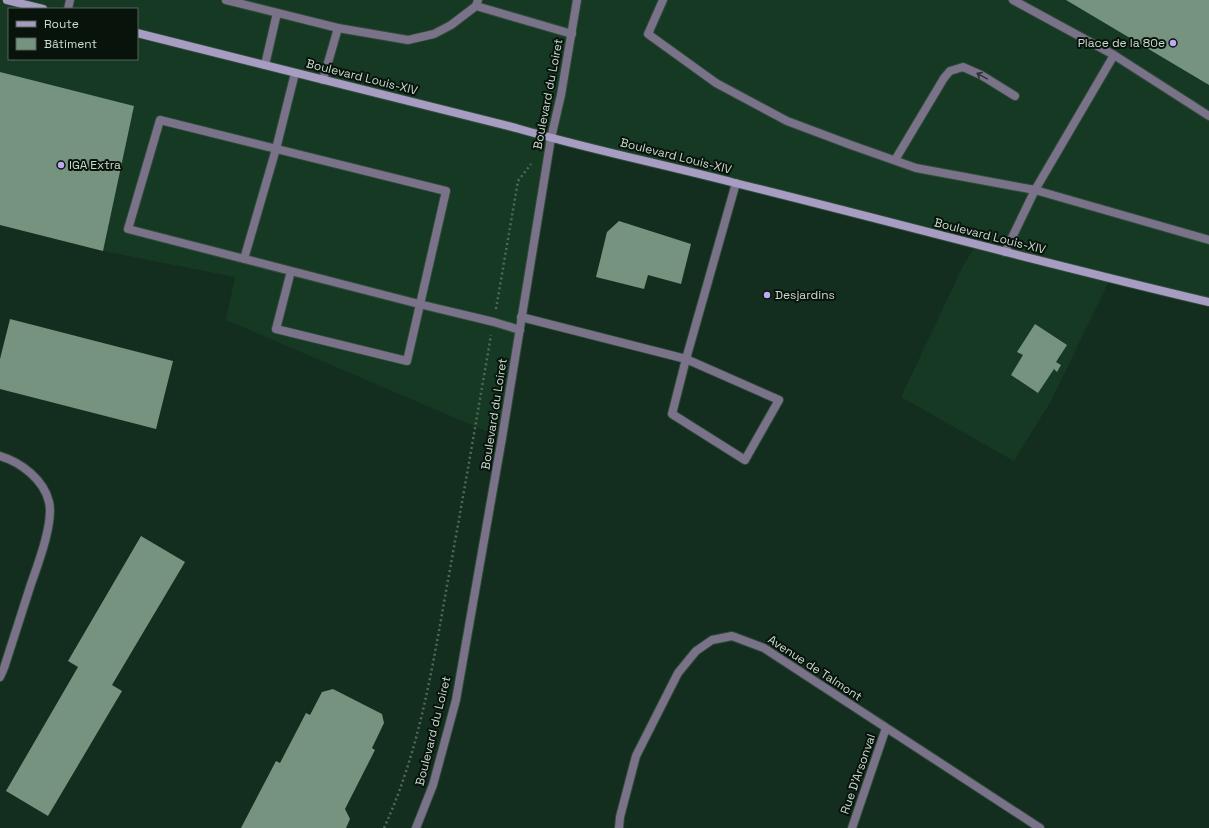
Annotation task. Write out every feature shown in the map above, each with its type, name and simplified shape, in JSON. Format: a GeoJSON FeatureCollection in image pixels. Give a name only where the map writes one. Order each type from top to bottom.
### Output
{"type":"FeatureCollection","features":[{"type":"Feature","properties":{"kind":"main road"},"geometry":{"type":"LineString","coordinates":[[12,1],[39,8]]}},
{"type":"Feature","properties":{"kind":"main road","name":"Boulevard Louis-XIV"},"geometry":{"type":"LineString","coordinates":[[138,33],[1209,302]]}},
{"type":"Feature","properties":{"kind":"street"},"geometry":{"type":"LineString","coordinates":[[226,0],[338,28],[408,40],[434,34],[450,25],[477,3],[572,34]]}},
{"type":"Feature","properties":{"kind":"street","name":"Boulevard du Loiret"},"geometry":{"type":"LineString","coordinates":[[416,828],[433,785],[456,700],[502,438],[551,138],[561,95],[577,0]]}},
{"type":"Feature","properties":{"kind":"street"},"geometry":{"type":"LineString","coordinates":[[663,0],[648,34],[716,83],[787,121],[916,168],[1035,190],[1209,240]]}},
{"type":"Feature","properties":{"kind":"street"},"geometry":{"type":"LineString","coordinates":[[1013,0],[1114,56],[1209,116]]}},
{"type":"Feature","properties":{"kind":"street"},"geometry":{"type":"LineString","coordinates":[[265,65],[277,12]]}},
{"type":"Feature","properties":{"kind":"street"},"geometry":{"type":"LineString","coordinates":[[323,80],[338,28]]}},
{"type":"Feature","properties":{"kind":"street"},"geometry":{"type":"LineString","coordinates":[[1005,252],[1035,190],[1114,56]]}},
{"type":"Feature","properties":{"kind":"street"},"geometry":{"type":"LineString","coordinates":[[895,160],[944,78],[950,71],[963,67],[981,75],[1015,96]]}},
{"type":"Feature","properties":{"kind":"street"},"geometry":{"type":"LineString","coordinates":[[244,259],[276,148],[295,73]]}},
{"type":"Feature","properties":{"kind":"street"},"geometry":{"type":"LineString","coordinates":[[291,271],[276,329],[407,360],[419,304],[446,191],[160,120],[128,229],[244,259],[291,271],[419,304],[494,322],[520,330]]}},
{"type":"Feature","properties":{"kind":"street"},"geometry":{"type":"LineString","coordinates":[[522,317],[686,359],[780,400],[746,460],[672,414],[686,359],[736,183]]}},
{"type":"Feature","properties":{"kind":"street"},"geometry":{"type":"LineString","coordinates":[[0,456],[10,459],[32,474],[45,488],[50,503],[50,519],[40,558],[0,677]]}},
{"type":"Feature","properties":{"kind":"street","name":"Avenue de Talmont"},"geometry":{"type":"LineString","coordinates":[[619,828],[620,817],[636,756],[678,674],[696,651],[712,640],[732,636],[764,648],[1040,828]]}},
{"type":"Feature","properties":{"kind":"street","name":"Rue D'Arsonval"},"geometry":{"type":"LineString","coordinates":[[852,828],[886,728]]}},
{"type":"Feature","properties":{"kind":"path"},"geometry":{"type":"LineString","coordinates":[[384,828],[413,751],[432,674],[518,181],[532,163]]}},
{"type":"Feature","properties":{"kind":"shaded area"},"geometry":{"type":"Polygon","coordinates":[[[0,0],[1209,0],[1209,302],[1110,279],[1051,401],[1014,461],[901,397],[963,266],[976,245],[551,138],[502,438],[226,320],[235,277],[103,251],[0,225],[0,0]]]}},
{"type":"Feature","properties":{"kind":"building","name":"Place de la 80e"},"geometry":{"type":"Polygon","coordinates":[[[1066,0],[1209,0],[1209,85],[1066,0]]]}},
{"type":"Feature","properties":{"kind":"building","name":"IGA Extra"},"geometry":{"type":"Polygon","coordinates":[[[0,72],[134,106],[103,251],[0,225],[0,72]]]}},
{"type":"Feature","properties":{"kind":"building"},"geometry":{"type":"Polygon","coordinates":[[[619,221],[691,244],[681,284],[648,275],[644,289],[596,277],[607,232],[619,221]]]}},
{"type":"Feature","properties":{"kind":"building"},"geometry":{"type":"Polygon","coordinates":[[[10,319],[173,361],[156,429],[0,389],[0,359],[10,319]]]}},
{"type":"Feature","properties":{"kind":"building"},"geometry":{"type":"Polygon","coordinates":[[[1035,324],[1067,345],[1056,362],[1061,365],[1057,372],[1054,369],[1038,393],[1011,375],[1023,355],[1017,352],[1035,324]]]}},
{"type":"Feature","properties":{"kind":"building"},"geometry":{"type":"Polygon","coordinates":[[[141,536],[185,562],[112,685],[122,691],[48,816],[6,791],[78,667],[68,661],[141,536]]]}},
{"type":"Feature","properties":{"kind":"building"},"geometry":{"type":"Polygon","coordinates":[[[333,689],[382,714],[384,723],[372,748],[375,750],[345,809],[350,819],[346,828],[241,828],[276,761],[280,763],[306,713],[310,715],[322,692],[333,689]]]}},
{"type":"Feature","properties":{"kind":"place","name":"Place de la 80e"},"geometry":{"type":"Point","coordinates":[1173,43]}},
{"type":"Feature","properties":{"kind":"place","name":"IGA Extra"},"geometry":{"type":"Point","coordinates":[61,165]}},
{"type":"Feature","properties":{"kind":"place","name":"Desjardins"},"geometry":{"type":"Point","coordinates":[767,295]}}]}
